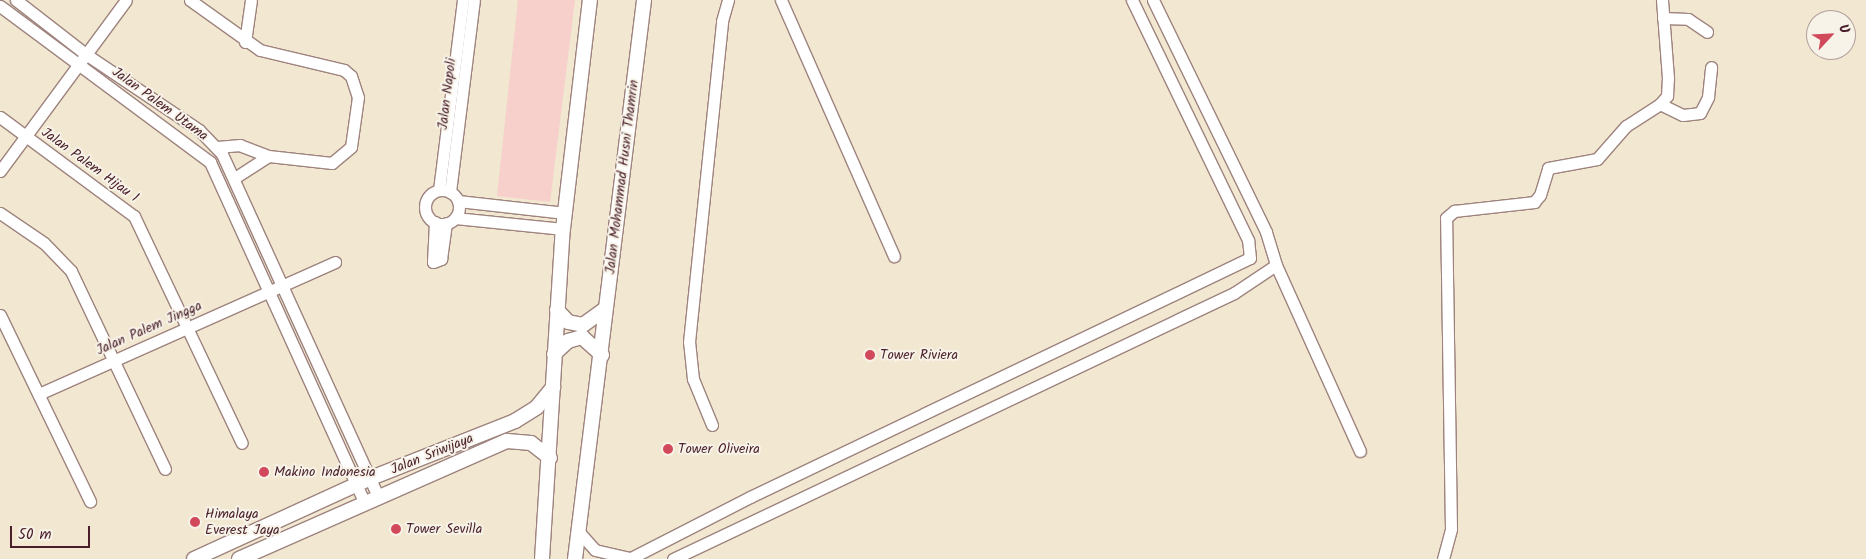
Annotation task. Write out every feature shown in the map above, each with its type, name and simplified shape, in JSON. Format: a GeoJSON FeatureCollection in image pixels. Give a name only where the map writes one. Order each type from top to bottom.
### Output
{"type":"FeatureCollection","features":[{"type":"Feature","properties":{"kind":"street","name":"Jalan Palem Utama"},"geometry":{"type":"LineString","coordinates":[[16,0],[87,55],[217,147],[236,177],[378,496]]}},
{"type":"Feature","properties":{"kind":"street"},"geometry":{"type":"LineString","coordinates":[[0,171],[126,0]]}},
{"type":"Feature","properties":{"kind":"street"},"geometry":{"type":"LineString","coordinates":[[190,0],[245,42],[274,54],[344,70],[358,97],[356,129],[342,159],[328,164],[268,156],[240,145],[217,147]]}},
{"type":"Feature","properties":{"kind":"street"},"geometry":{"type":"LineString","coordinates":[[245,42],[251,0]]}},
{"type":"Feature","properties":{"kind":"street","name":"Jalan Napoli"},"geometry":{"type":"LineString","coordinates":[[449,194],[463,0]]}},
{"type":"Feature","properties":{"kind":"street","name":"Jalan Napoli"},"geometry":{"type":"LineString","coordinates":[[449,194],[426,203],[427,214],[445,221],[449,194],[474,0]]}},
{"type":"Feature","properties":{"kind":"street"},"geometry":{"type":"LineString","coordinates":[[542,559],[550,458],[554,354],[563,229],[590,0]]}},
{"type":"Feature","properties":{"kind":"street","name":"Jalan Mohammad Husni Thamrin"},"geometry":{"type":"LineString","coordinates":[[575,559],[602,355],[605,309],[644,0]]}},
{"type":"Feature","properties":{"kind":"street"},"geometry":{"type":"LineString","coordinates":[[712,425],[693,379],[689,342],[721,31],[728,0]]}},
{"type":"Feature","properties":{"kind":"street"},"geometry":{"type":"LineString","coordinates":[[781,0],[894,256]]}},
{"type":"Feature","properties":{"kind":"street"},"geometry":{"type":"LineString","coordinates":[[578,531],[595,550],[631,558],[1251,256],[1248,240],[1132,0]]}},
{"type":"Feature","properties":{"kind":"street"},"geometry":{"type":"LineString","coordinates":[[1153,0],[1266,232],[1276,265],[1360,451]]}},
{"type":"Feature","properties":{"kind":"street"},"geometry":{"type":"LineString","coordinates":[[1443,559],[1451,529],[1444,234],[1448,215],[1458,210],[1534,202],[1540,195],[1548,168],[1597,159],[1626,126],[1660,104],[1668,86],[1662,0]]}},
{"type":"Feature","properties":{"kind":"street","name":"Jalan Palem Utama"},"geometry":{"type":"LineString","coordinates":[[0,6],[207,157],[364,502]]}},
{"type":"Feature","properties":{"kind":"street"},"geometry":{"type":"LineString","coordinates":[[1663,18],[1688,19],[1707,32]]}},
{"type":"Feature","properties":{"kind":"street"},"geometry":{"type":"LineString","coordinates":[[1660,104],[1683,115],[1700,113],[1708,96],[1711,66]]}},
{"type":"Feature","properties":{"kind":"street","name":"Jalan Palem Hijau 1"},"geometry":{"type":"LineString","coordinates":[[0,118],[134,216],[242,443]]}},
{"type":"Feature","properties":{"kind":"street"},"geometry":{"type":"LineString","coordinates":[[236,177],[268,156]]}},
{"type":"Feature","properties":{"kind":"street"},"geometry":{"type":"LineString","coordinates":[[449,194],[565,213]]}},
{"type":"Feature","properties":{"kind":"street"},"geometry":{"type":"LineString","coordinates":[[0,213],[63,260],[117,360],[165,470]]}},
{"type":"Feature","properties":{"kind":"street"},"geometry":{"type":"LineString","coordinates":[[445,221],[563,229]]}},
{"type":"Feature","properties":{"kind":"street"},"geometry":{"type":"LineString","coordinates":[[269,291],[335,262]]}},
{"type":"Feature","properties":{"kind":"street"},"geometry":{"type":"LineString","coordinates":[[672,559],[1234,293],[1276,265]]}},
{"type":"Feature","properties":{"kind":"street","name":"Jalan Palem Jingga"},"geometry":{"type":"LineString","coordinates":[[41,393],[269,291]]}},
{"type":"Feature","properties":{"kind":"street"},"geometry":{"type":"LineString","coordinates":[[557,310],[568,322],[583,325],[605,309]]}},
{"type":"Feature","properties":{"kind":"street"},"geometry":{"type":"LineString","coordinates":[[0,315],[41,393],[90,501]]}},
{"type":"Feature","properties":{"kind":"street"},"geometry":{"type":"LineString","coordinates":[[554,354],[568,341],[582,337],[602,355]]}},
{"type":"Feature","properties":{"kind":"street","name":"Jalan Sriwijaya"},"geometry":{"type":"LineString","coordinates":[[194,559],[368,473],[515,420],[537,407],[553,387]]}},
{"type":"Feature","properties":{"kind":"street"},"geometry":{"type":"LineString","coordinates":[[950,402],[959,423]]}},
{"type":"Feature","properties":{"kind":"street","name":"Jalan Sriwijaya"},"geometry":{"type":"LineString","coordinates":[[239,559],[364,502],[507,441],[531,443],[550,458]]}},
{"type":"Feature","properties":{"kind":"shaded area"},"geometry":{"type":"Polygon","coordinates":[[[518,0],[575,0],[550,202],[497,196],[518,0]]]}},
{"type":"Feature","properties":{"kind":"place","name":"Tower Riviera"},"geometry":{"type":"Point","coordinates":[870,355]}},
{"type":"Feature","properties":{"kind":"place","name":"Tower Oliveira"},"geometry":{"type":"Point","coordinates":[668,449]}},
{"type":"Feature","properties":{"kind":"place","name":"Makino Indonesia"},"geometry":{"type":"Point","coordinates":[264,472]}},
{"type":"Feature","properties":{"kind":"place","name":"Himalaya Everest Jaya"},"geometry":{"type":"Point","coordinates":[195,522]}},
{"type":"Feature","properties":{"kind":"place","name":"Tower Sevilla"},"geometry":{"type":"Point","coordinates":[396,529]}}]}
